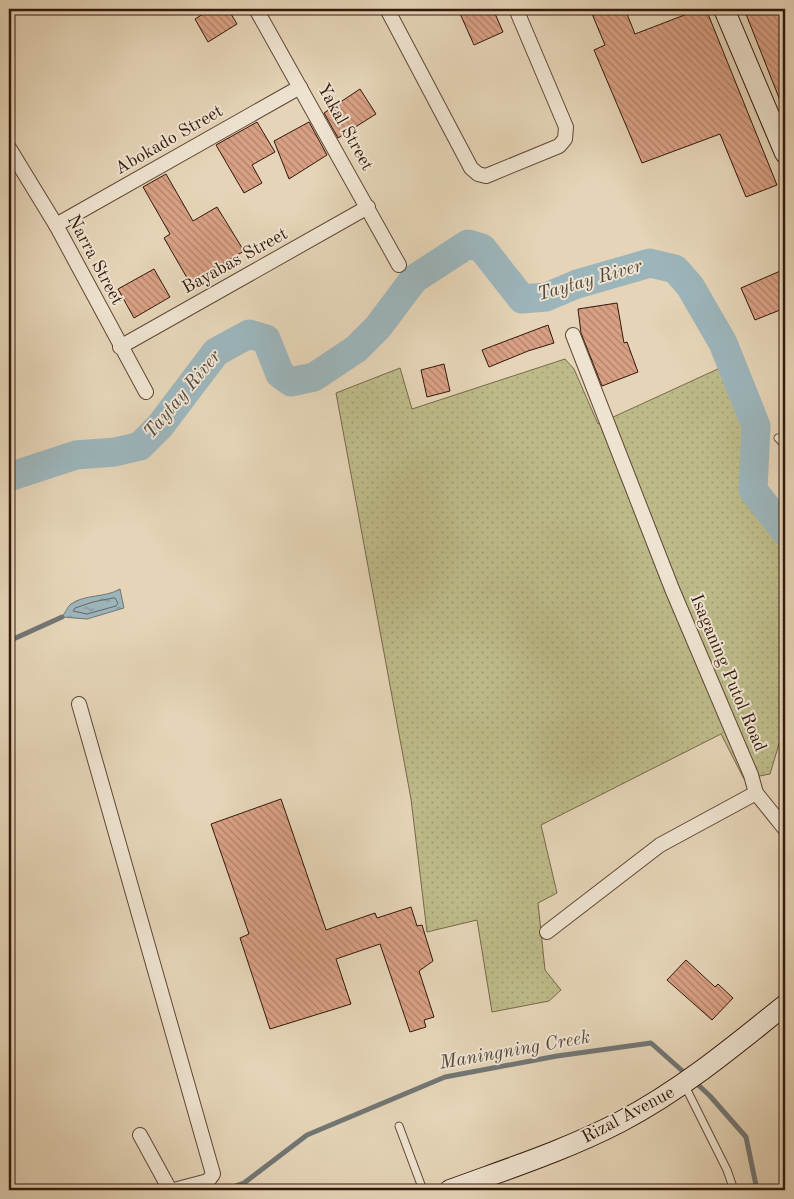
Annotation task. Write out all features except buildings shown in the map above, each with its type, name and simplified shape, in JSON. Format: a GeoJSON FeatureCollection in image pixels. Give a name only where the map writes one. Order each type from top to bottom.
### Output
{"type":"FeatureCollection","features":[{"type":"Feature","properties":{"kind":"main road"},"geometry":{"type":"LineString","coordinates":[[724,9],[785,153]]}},
{"type":"Feature","properties":{"kind":"main road","name":"Rizal Avenue"},"geometry":{"type":"LineString","coordinates":[[450,1190],[576,1143],[621,1121],[690,1079],[785,1005]]}},
{"type":"Feature","properties":{"kind":"street","name":"Yakal Street"},"geometry":{"type":"LineString","coordinates":[[256,9],[399,265]]}},
{"type":"Feature","properties":{"kind":"street"},"geometry":{"type":"LineString","coordinates":[[387,9],[470,168],[478,174],[486,176],[558,146],[566,139],[566,127],[516,9]]}},
{"type":"Feature","properties":{"kind":"street","name":"Abokado Street"},"geometry":{"type":"LineString","coordinates":[[56,226],[300,87]]}},
{"type":"Feature","properties":{"kind":"street","name":"Narra Street"},"geometry":{"type":"LineString","coordinates":[[9,148],[56,226],[146,392]]}},
{"type":"Feature","properties":{"kind":"street","name":"Bayabas Street"},"geometry":{"type":"LineString","coordinates":[[120,347],[368,207]]}},
{"type":"Feature","properties":{"kind":"street","name":"Isaganing Putol Road"},"geometry":{"type":"LineString","coordinates":[[573,334],[672,589],[751,775],[756,793]]}},
{"type":"Feature","properties":{"kind":"street"},"geometry":{"type":"LineString","coordinates":[[78,704],[213,1174],[208,1181],[174,1190]]}},
{"type":"Feature","properties":{"kind":"street"},"geometry":{"type":"LineString","coordinates":[[547,932],[660,845],[756,793],[785,829]]}},
{"type":"Feature","properties":{"kind":"street"},"geometry":{"type":"LineString","coordinates":[[140,1135],[170,1190]]}},
{"type":"Feature","properties":{"kind":"lane"},"geometry":{"type":"LineString","coordinates":[[778,438],[785,445]]}},
{"type":"Feature","properties":{"kind":"lane"},"geometry":{"type":"LineString","coordinates":[[690,1079],[734,1190]]}},
{"type":"Feature","properties":{"kind":"lane"},"geometry":{"type":"LineString","coordinates":[[399,1126],[423,1190]]}},
{"type":"Feature","properties":{"kind":"shaded area"},"geometry":{"type":"Polygon","coordinates":[[[565,359],[574,369],[598,424],[720,368],[749,426],[745,489],[782,540],[785,549],[785,724],[770,774],[744,779],[721,734],[541,825],[557,893],[538,903],[545,970],[561,990],[549,1001],[492,1012],[477,920],[427,932],[411,799],[336,393],[400,368],[412,409],[565,359]]]}},
{"type":"Feature","properties":{"kind":"water"},"geometry":{"type":"Polygon","coordinates":[[[120,589],[124,608],[87,619],[62,617],[70,605],[77,601],[108,594],[120,589]]]}},
{"type":"Feature","properties":{"kind":"waterway","name":"Taytay River"},"geometry":{"type":"LineString","coordinates":[[9,477],[76,455],[115,452],[140,446],[160,426],[216,352],[249,334],[266,339],[280,374],[291,382],[314,377],[356,349],[378,327],[414,279],[468,244],[482,248],[522,299],[546,297],[577,284],[650,263],[675,269],[690,286],[723,343],[756,426],[753,490],[785,531]]}},
{"type":"Feature","properties":{"kind":"waterway"},"geometry":{"type":"LineString","coordinates":[[9,641],[62,617]]}},
{"type":"Feature","properties":{"kind":"waterway","name":"Maningning Creek"},"geometry":{"type":"LineString","coordinates":[[224,1190],[244,1183],[307,1135],[445,1077],[557,1056],[651,1043],[687,1075]]}},
{"type":"Feature","properties":{"kind":"waterway","name":"Maningning Creek"},"geometry":{"type":"LineString","coordinates":[[693,1080],[710,1096],[746,1137],[757,1190]]}}]}
